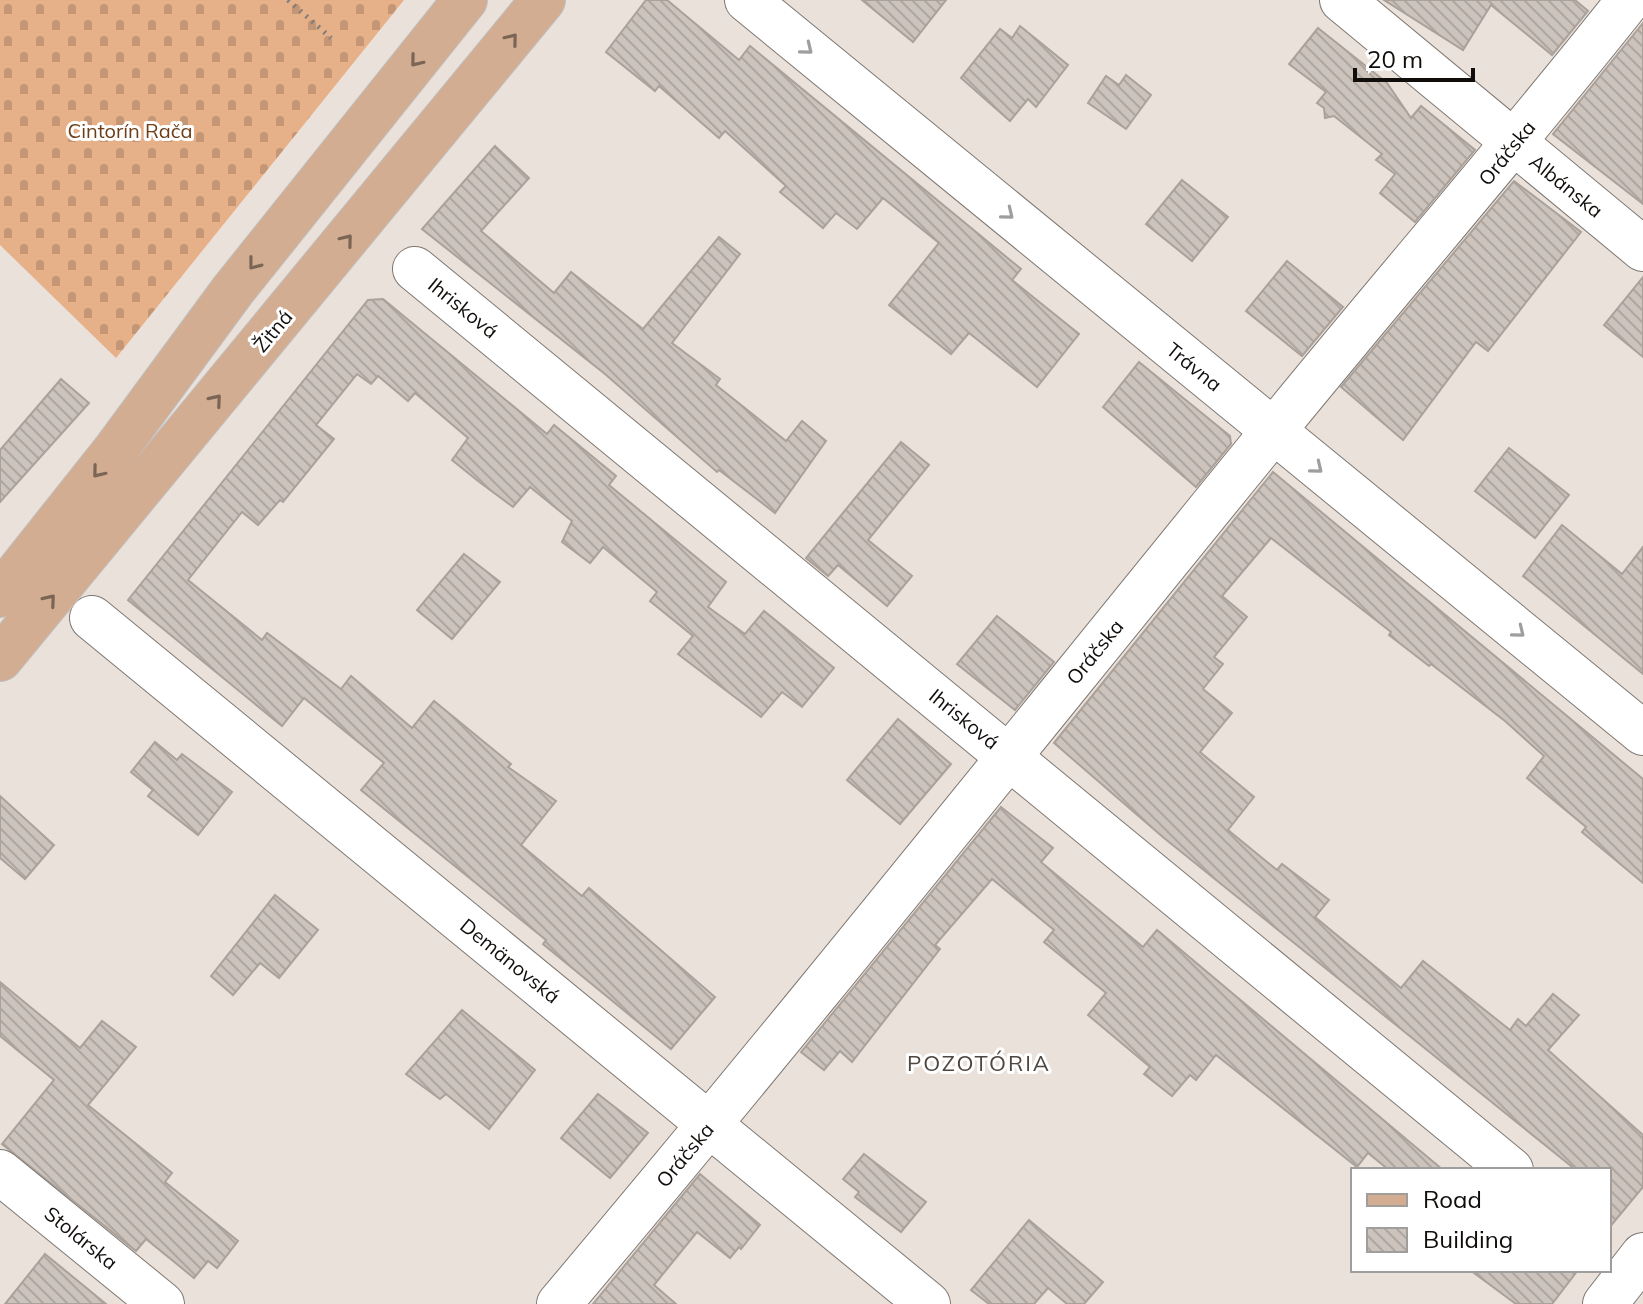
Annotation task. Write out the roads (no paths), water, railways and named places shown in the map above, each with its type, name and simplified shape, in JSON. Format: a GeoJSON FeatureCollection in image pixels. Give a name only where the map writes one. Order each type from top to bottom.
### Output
{"type":"FeatureCollection","features":[{"type":"Feature","properties":{"kind":"main road"},"geometry":{"type":"LineString","coordinates":[[0,595],[116,449],[233,290],[465,0]]}},
{"type":"Feature","properties":{"kind":"main road","name":"Žitná"},"geometry":{"type":"LineString","coordinates":[[0,659],[543,0]]}},
{"type":"Feature","properties":{"kind":"street","name":"Trávna"},"geometry":{"type":"LineString","coordinates":[[747,0],[1643,733]]}},
{"type":"Feature","properties":{"kind":"street","name":"Albánska"},"geometry":{"type":"LineString","coordinates":[[1342,0],[1643,249]]}},
{"type":"Feature","properties":{"kind":"street","name":"Oráčska"},"geometry":{"type":"LineString","coordinates":[[559,1304],[710,1125],[1273,432],[1515,144],[1629,0]]}},
{"type":"Feature","properties":{"kind":"street","name":"Ihrisková"},"geometry":{"type":"LineString","coordinates":[[415,269],[1509,1168]]}},
{"type":"Feature","properties":{"kind":"street","name":"Demänovská"},"geometry":{"type":"LineString","coordinates":[[92,618],[928,1304]]}},
{"type":"Feature","properties":{"kind":"street","name":"Stolárska"},"geometry":{"type":"LineString","coordinates":[[0,1172],[162,1304]]}},
{"type":"Feature","properties":{"kind":"street"},"geometry":{"type":"LineString","coordinates":[[1605,1304],[1628,1258]]}},
{"type":"Feature","properties":{"kind":"district","name":"POZOTÓRIA"},"geometry":{"type":"Point","coordinates":[979,1063]}},
{"type":"Feature","properties":{"kind":"park label","name":"Cintorín Rača"},"geometry":{"type":"Point","coordinates":[130,131]}}]}
